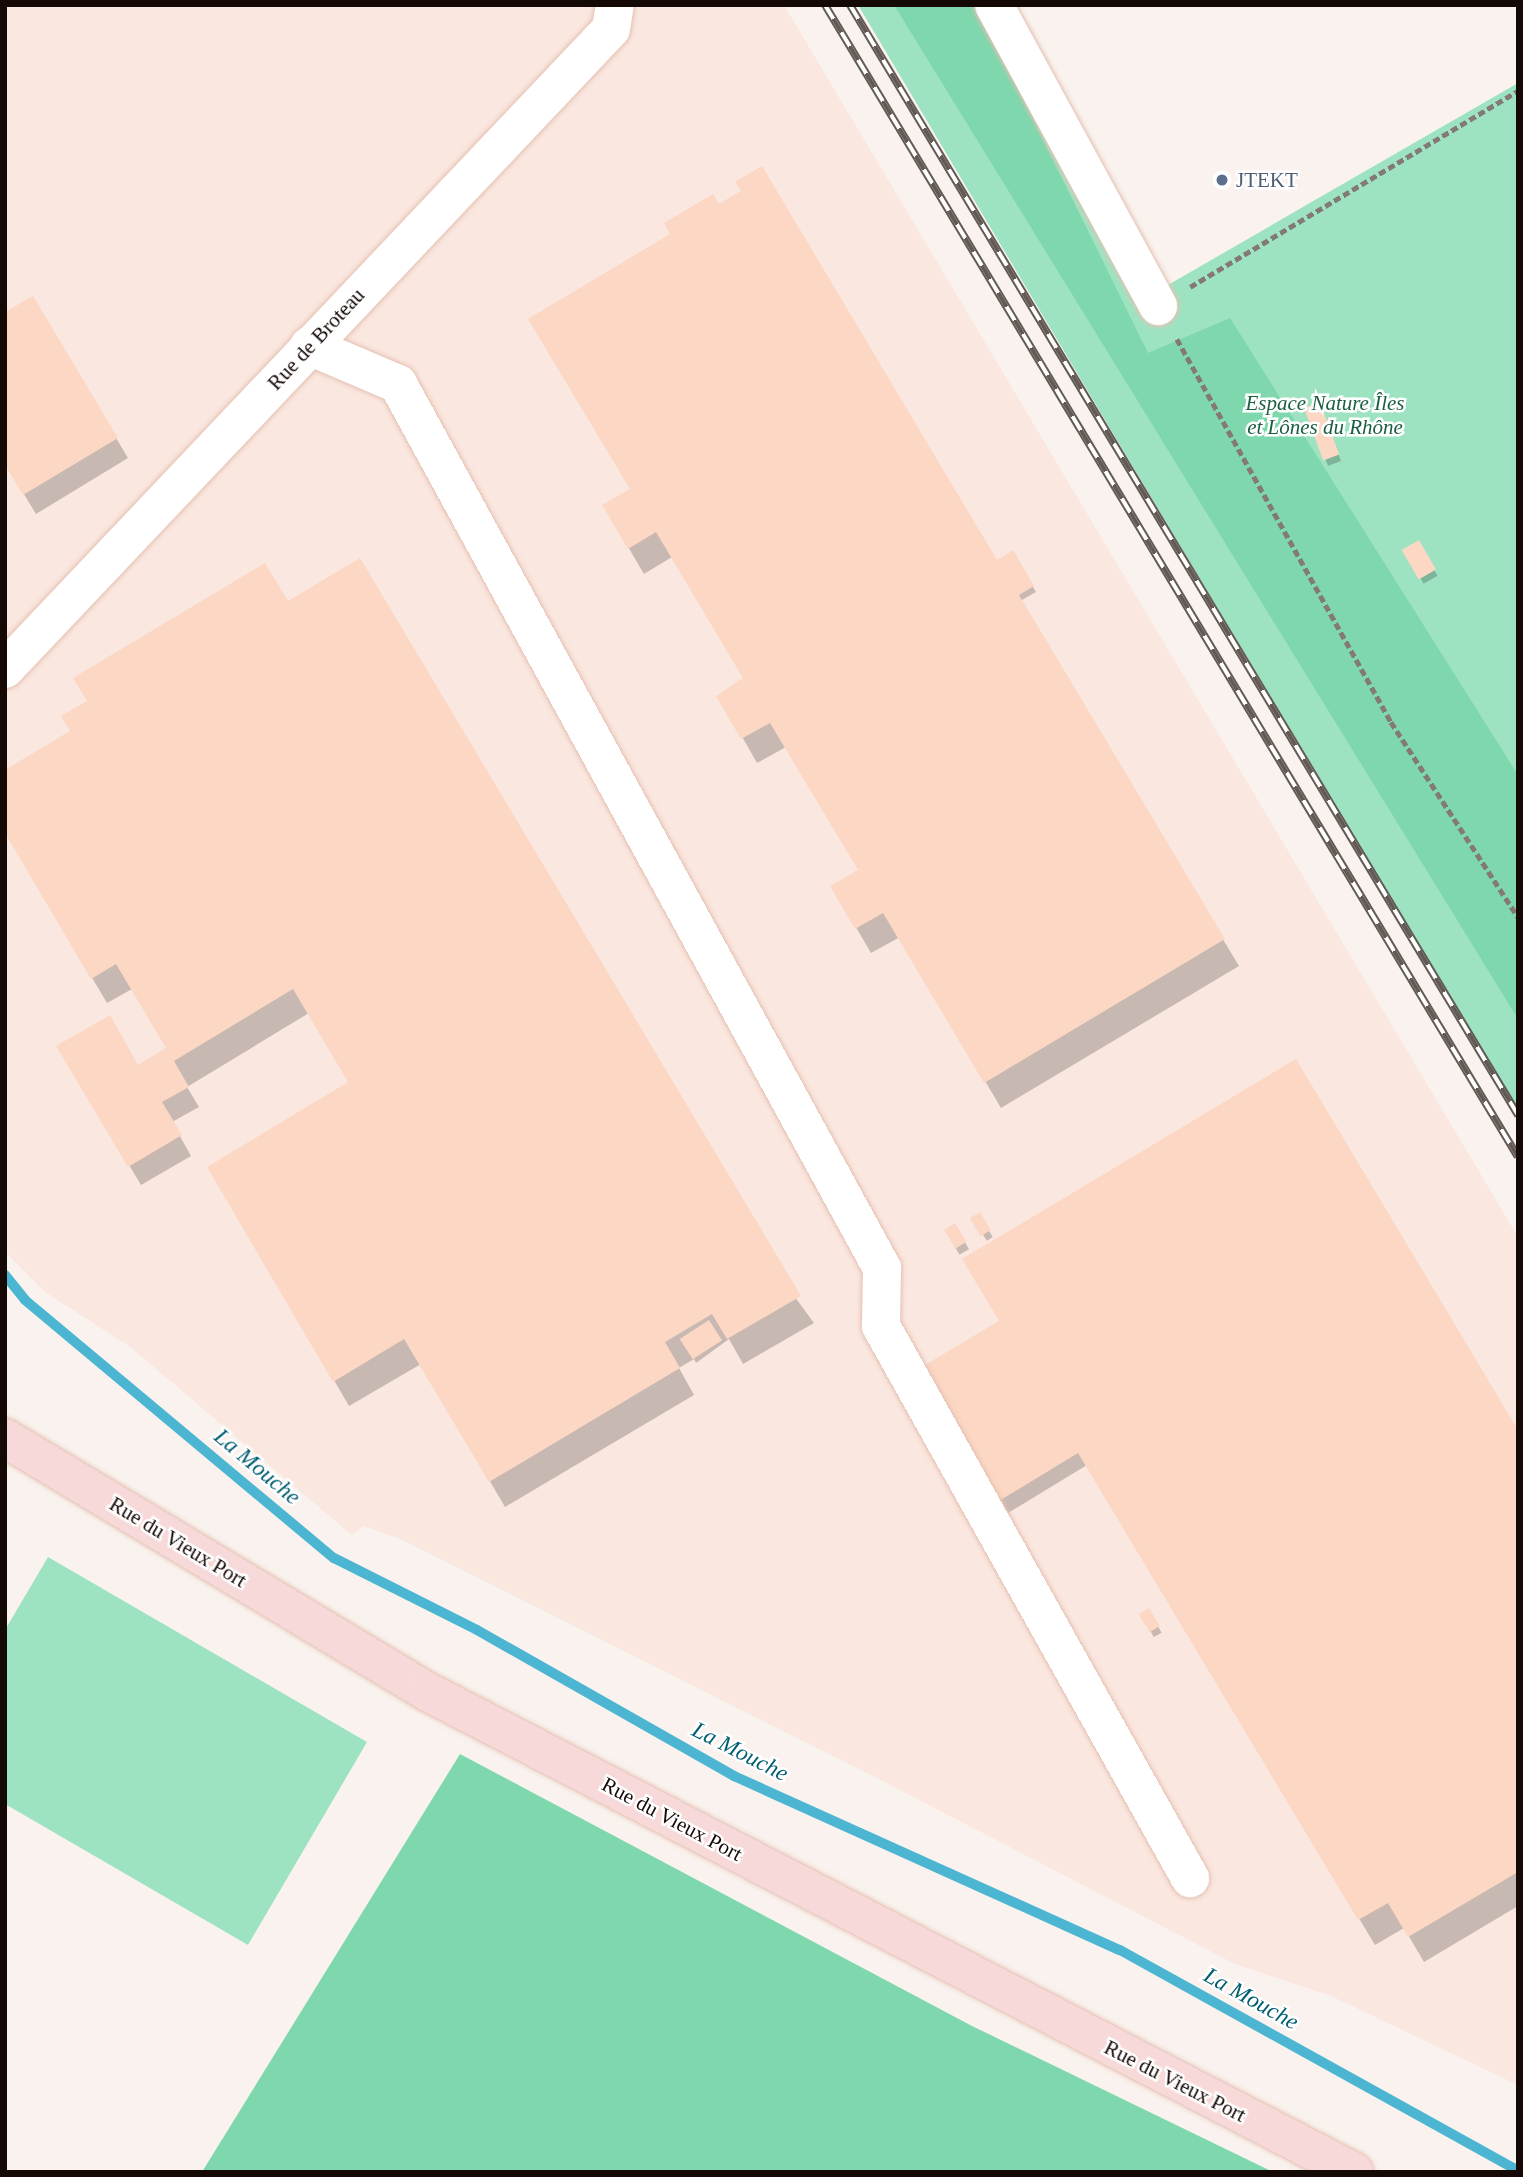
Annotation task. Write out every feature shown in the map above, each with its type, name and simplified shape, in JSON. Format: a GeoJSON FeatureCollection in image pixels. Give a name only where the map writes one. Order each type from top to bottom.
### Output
{"type":"FeatureCollection","features":[{"type":"Feature","properties":{"kind":"main road","name":"Rue du Vieux Port"},"geometry":{"type":"LineString","coordinates":[[5,1438],[428,1692],[1354,2172]]}},
{"type":"Feature","properties":{"kind":"street","name":"Rue de Broteau"},"geometry":{"type":"LineString","coordinates":[[5,668],[611,29],[615,5]]}},
{"type":"Feature","properties":{"kind":"street"},"geometry":{"type":"LineString","coordinates":[[994,5],[1158,306]]}},
{"type":"Feature","properties":{"kind":"street"},"geometry":{"type":"LineString","coordinates":[[309,346],[398,384],[882,1268],[881,1326],[1190,1878]]}},
{"type":"Feature","properties":{"kind":"path"},"geometry":{"type":"LineString","coordinates":[[1518,91],[1158,306],[1391,722],[1518,917]]}},
{"type":"Feature","properties":{"kind":"shaded area"},"geometry":{"type":"Polygon","coordinates":[[[5,5],[784,5],[1518,1237],[1518,2085],[1331,1996],[1235,1964],[877,1778],[400,1539],[364,1526],[352,1535],[129,1346],[45,1292],[5,1252],[5,5]]]}},
{"type":"Feature","properties":{"kind":"green space","name":"Espace Nature Îles et Lônes du Rhône"},"geometry":{"type":"Polygon","coordinates":[[[858,5],[1001,5],[1161,289],[1518,83],[1518,1114],[858,5]]]}},
{"type":"Feature","properties":{"kind":"green space"},"geometry":{"type":"Polygon","coordinates":[[[894,5],[977,5],[1148,353],[1230,318],[1518,775],[1518,1019],[894,5]]]}},
{"type":"Feature","properties":{"kind":"green space"},"geometry":{"type":"Polygon","coordinates":[[[48,1557],[367,1742],[248,1945],[5,1804],[5,1630],[48,1557]]]}},
{"type":"Feature","properties":{"kind":"green space"},"geometry":{"type":"Polygon","coordinates":[[[460,1754],[972,2026],[1273,2172],[202,2172],[460,1754]]]}},
{"type":"Feature","properties":{"kind":"building"},"geometry":{"type":"Polygon","coordinates":[[[762,166],[997,560],[1013,550],[1034,586],[1019,595],[1225,939],[984,1083],[883,913],[855,929],[830,886],[858,870],[770,723],[741,739],[716,696],[743,678],[656,532],[628,549],[602,505],[630,489],[528,319],[670,234],[664,223],[713,194],[719,204],[741,191],[735,182],[762,166]]]}},
{"type":"Feature","properties":{"kind":"building"},"geometry":{"type":"Polygon","coordinates":[[[33,296],[118,438],[23,495],[5,465],[5,312],[33,296]]]}},
{"type":"Feature","properties":{"kind":"building"},"geometry":{"type":"Polygon","coordinates":[[[1320,402],[1339,455],[1323,460],[1304,408],[1320,402]]]}},
{"type":"Feature","properties":{"kind":"building"},"geometry":{"type":"Polygon","coordinates":[[[1419,540],[1436,569],[1419,579],[1402,550],[1419,540]]]}},
{"type":"Feature","properties":{"kind":"building"},"geometry":{"type":"Polygon","coordinates":[[[360,558],[801,1296],[727,1339],[712,1314],[665,1342],[680,1368],[489,1482],[404,1339],[333,1382],[207,1167],[348,1082],[293,989],[174,1061],[189,1087],[162,1102],[182,1135],[128,1167],[56,1046],[110,1015],[138,1065],[166,1048],[116,964],[91,979],[5,833],[5,770],[70,731],[61,716],[87,701],[73,678],[265,563],[288,601],[360,558]]]}},
{"type":"Feature","properties":{"kind":"building"},"geometry":{"type":"Polygon","coordinates":[[[1296,1059],[1518,1430],[1518,1872],[1408,1937],[1388,1903],[1358,1920],[1078,1453],[999,1501],[920,1368],[999,1321],[962,1259],[1296,1059]]]}},
{"type":"Feature","properties":{"kind":"building"},"geometry":{"type":"Polygon","coordinates":[[[980,1212],[991,1230],[981,1236],[970,1218],[980,1212]]]}},
{"type":"Feature","properties":{"kind":"building"},"geometry":{"type":"Polygon","coordinates":[[[955,1223],[967,1242],[956,1249],[944,1230],[955,1223]]]}},
{"type":"Feature","properties":{"kind":"building"},"geometry":{"type":"Polygon","coordinates":[[[709,1320],[722,1340],[693,1359],[680,1339],[709,1320]]]}},
{"type":"Feature","properties":{"kind":"building"},"geometry":{"type":"Polygon","coordinates":[[[1149,1608],[1160,1626],[1150,1632],[1139,1614],[1149,1608]]]}},
{"type":"Feature","properties":{"kind":"waterway","name":"La Mouche"},"geometry":{"type":"LineString","coordinates":[[5,1275],[25,1300],[334,1558],[477,1630],[734,1776],[1120,1950],[1518,2171]]}},
{"type":"Feature","properties":{"kind":"railway"},"geometry":{"type":"LineString","coordinates":[[825,5],[1518,1157]]}},
{"type":"Feature","properties":{"kind":"railway"},"geometry":{"type":"LineString","coordinates":[[850,5],[1518,1115]]}},
{"type":"Feature","properties":{"kind":"place","name":"JTEKT"},"geometry":{"type":"Point","coordinates":[1222,180]}}]}
